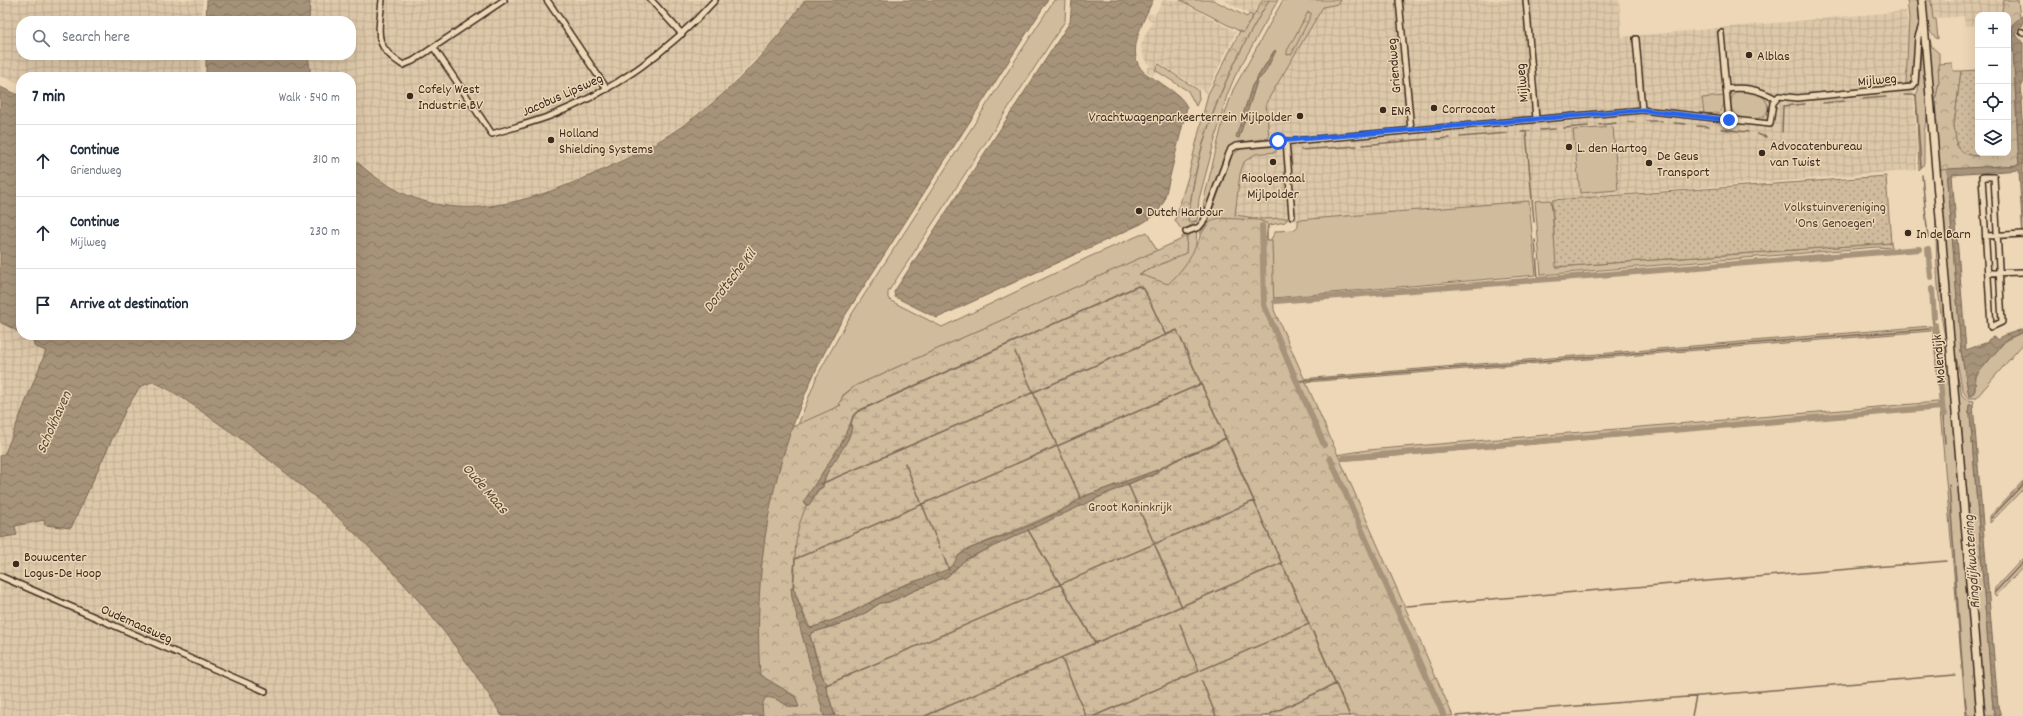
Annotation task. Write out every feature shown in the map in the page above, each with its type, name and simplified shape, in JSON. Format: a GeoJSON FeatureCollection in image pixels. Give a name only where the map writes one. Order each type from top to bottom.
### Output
{"type":"FeatureCollection","features":[{"type":"Feature","properties":{"kind":"street"},"geometry":{"type":"LineString","coordinates":[[382,0],[378,35],[391,58],[403,65],[413,61],[434,48],[504,0]]}},
{"type":"Feature","properties":{"kind":"street"},"geometry":{"type":"LineString","coordinates":[[547,0],[607,88]]}},
{"type":"Feature","properties":{"kind":"street"},"geometry":{"type":"LineString","coordinates":[[651,0],[682,34]]}},
{"type":"Feature","properties":{"kind":"street","name":"Jacobus Lipsweg"},"geometry":{"type":"LineString","coordinates":[[434,48],[492,134],[550,116],[607,88],[654,58],[682,34],[715,0]]}},
{"type":"Feature","properties":{"kind":"street","name":"Griendweg"},"geometry":{"type":"LineString","coordinates":[[1400,0],[1411,130]]}},
{"type":"Feature","properties":{"kind":"street","name":"Mijlweg"},"geometry":{"type":"LineString","coordinates":[[1526,0],[1536,119],[1642,110],[1770,124],[1776,99],[1779,96],[1797,98],[1912,86],[1915,83],[1919,33],[1924,19]]}},
{"type":"Feature","properties":{"kind":"street","name":"Molendijk"},"geometry":{"type":"LineString","coordinates":[[1922,0],[1981,716]]}},
{"type":"Feature","properties":{"kind":"street"},"geometry":{"type":"LineString","coordinates":[[1721,33],[1729,120]]}},
{"type":"Feature","properties":{"kind":"street"},"geometry":{"type":"LineString","coordinates":[[1636,39],[1642,110]]}},
{"type":"Feature","properties":{"kind":"street","name":"Mijlweg"},"geometry":{"type":"LineString","coordinates":[[1726,89],[1751,88],[1776,99]]}},
{"type":"Feature","properties":{"kind":"street"},"geometry":{"type":"LineString","coordinates":[[1186,232],[1199,227],[1204,221],[1232,149],[1242,145],[1536,119]]}},
{"type":"Feature","properties":{"kind":"street"},"geometry":{"type":"LineString","coordinates":[[1286,141],[1292,216]]}},
{"type":"Feature","properties":{"kind":"street"},"geometry":{"type":"LineString","coordinates":[[1982,177],[1994,177],[1997,235],[2002,322],[1991,327],[1982,177]]}},
{"type":"Feature","properties":{"kind":"street"},"geometry":{"type":"LineString","coordinates":[[1986,236],[2022,234]]}},
{"type":"Feature","properties":{"kind":"street"},"geometry":{"type":"LineString","coordinates":[[1988,274],[2023,272]]}},
{"type":"Feature","properties":{"kind":"street","name":"Oudemaasweg"},"geometry":{"type":"LineString","coordinates":[[0,576],[265,691]]}},
{"type":"Feature","properties":{"kind":"shaded area"},"geometry":{"type":"Polygon","coordinates":[[[0,0],[203,0],[201,16],[16,16],[16,60],[200,60],[201,72],[16,72],[16,82],[0,76],[0,0]]]}},
{"type":"Feature","properties":{"kind":"shaded area"},"geometry":{"type":"Polygon","coordinates":[[[310,0],[805,0],[769,45],[720,96],[695,117],[649,146],[603,170],[529,199],[493,206],[454,207],[419,200],[391,188],[356,160],[356,72],[310,72],[309,60],[356,60],[356,16],[309,16],[310,0]]]}},
{"type":"Feature","properties":{"kind":"shaded area"},"geometry":{"type":"Polygon","coordinates":[[[1163,0],[1178,0],[1236,32],[1206,93],[1161,64],[1153,76],[1146,71],[1150,65],[1144,58],[1141,46],[1145,35],[1153,22],[1147,18],[1149,13],[1155,15],[1163,0]]]}},
{"type":"Feature","properties":{"kind":"shaded area"},"geometry":{"type":"Polygon","coordinates":[[[1224,0],[1263,0],[1253,16],[1224,0]]]}},
{"type":"Feature","properties":{"kind":"shaded area"},"geometry":{"type":"Polygon","coordinates":[[[1291,0],[1619,0],[1622,37],[1906,11],[1914,98],[1917,170],[1263,223],[1260,219],[1224,218],[1224,147],[1291,0]]]}},
{"type":"Feature","properties":{"kind":"shaded area"},"geometry":{"type":"Polygon","coordinates":[[[1931,0],[2007,0],[2008,12],[1975,12],[1975,25],[1965,26],[1964,16],[1933,19],[1931,0]]]}},
{"type":"Feature","properties":{"kind":"shaded area"},"geometry":{"type":"Polygon","coordinates":[[[0,311],[16,319],[16,340],[62,340],[288,447],[524,716],[0,716],[0,311]]]}},
{"type":"Feature","properties":{"kind":"green space"},"geometry":{"type":"Polygon","coordinates":[[[1054,0],[1066,0],[1065,21],[888,292],[888,298],[891,301],[942,327],[1089,257],[1147,232],[1157,251],[855,386],[843,395],[838,409],[796,430],[817,376],[848,320],[1054,0]]]}},
{"type":"Feature","properties":{"kind":"green space"},"geometry":{"type":"Polygon","coordinates":[[[1180,0],[1213,0],[1247,17],[1249,14],[1253,16],[1243,33],[1180,0]]]}},
{"type":"Feature","properties":{"kind":"green space"},"geometry":{"type":"Polygon","coordinates":[[[1263,0],[1269,0],[1239,53],[1215,106],[1206,134],[1192,191],[1188,222],[1197,221],[1187,228],[1181,229],[1175,220],[1188,177],[1208,94],[1240,31],[1243,33],[1263,0]]]}},
{"type":"Feature","properties":{"kind":"green space"},"geometry":{"type":"Polygon","coordinates":[[[1269,0],[1278,0],[1235,76],[1227,95],[1199,199],[1197,221],[1188,222],[1198,162],[1216,106],[1239,53],[1269,0]]]}},
{"type":"Feature","properties":{"kind":"green space"},"geometry":{"type":"Polygon","coordinates":[[[1283,0],[1340,0],[1338,4],[1323,7],[1266,103],[1269,138],[1235,143],[1228,149],[1201,220],[1205,195],[1224,117],[1233,90],[1283,0]],[[1274,51],[1252,86],[1237,137],[1239,137],[1257,81],[1269,65],[1274,51]]]}},
{"type":"Feature","properties":{"kind":"green space"},"geometry":{"type":"Polygon","coordinates":[[[1907,0],[1919,0],[1920,9],[1914,81],[1906,84],[1909,18],[1907,0]]]}},
{"type":"Feature","properties":{"kind":"green space"},"geometry":{"type":"Polygon","coordinates":[[[1925,0],[1931,0],[1933,19],[1936,19],[1938,39],[1931,32],[1929,27],[1926,16],[1925,0]]]}},
{"type":"Feature","properties":{"kind":"green space"},"geometry":{"type":"Polygon","coordinates":[[[2004,0],[2018,0],[2020,18],[2012,25],[2019,165],[1938,170],[1934,108],[1939,82],[1938,64],[1952,63],[1953,71],[1961,71],[1954,125],[1957,146],[1963,152],[1975,154],[1975,156],[2011,156],[2011,12],[2002,12],[2004,0]]]}},
{"type":"Feature","properties":{"kind":"green space"},"geometry":{"type":"Polygon","coordinates":[[[1308,12],[1311,13],[1311,15],[1292,54],[1287,55],[1287,51],[1308,12]]]}},
{"type":"Feature","properties":{"kind":"green space"},"geometry":{"type":"Polygon","coordinates":[[[1926,24],[1932,47],[1939,53],[1939,82],[1934,108],[1926,24]]]}},
{"type":"Feature","properties":{"kind":"green space"},"geometry":{"type":"Polygon","coordinates":[[[1922,40],[1928,113],[1924,132],[1924,162],[1923,166],[1919,170],[1916,94],[1918,91],[1922,40]]]}},
{"type":"Feature","properties":{"kind":"green space"},"geometry":{"type":"Polygon","coordinates":[[[1159,64],[1198,90],[1199,99],[1196,106],[1188,91],[1155,70],[1159,64]]]}},
{"type":"Feature","properties":{"kind":"green space"},"geometry":{"type":"Polygon","coordinates":[[[1975,70],[1975,156],[1969,155],[1957,146],[1954,125],[1961,71],[1975,70]]]}},
{"type":"Feature","properties":{"kind":"green space"},"geometry":{"type":"Polygon","coordinates":[[[1737,91],[1751,91],[1763,97],[1767,103],[1768,110],[1764,115],[1758,118],[1750,119],[1736,115],[1732,109],[1731,101],[1737,91]]]}},
{"type":"Feature","properties":{"kind":"green space"},"geometry":{"type":"Polygon","coordinates":[[[1724,96],[1724,105],[1719,113],[1704,114],[1702,98],[1724,96]]]}},
{"type":"Feature","properties":{"kind":"green space"},"geometry":{"type":"Polygon","coordinates":[[[1613,127],[1618,190],[1580,193],[1573,130],[1613,127]]]}},
{"type":"Feature","properties":{"kind":"green space"},"geometry":{"type":"Polygon","coordinates":[[[1276,145],[1276,152],[1255,154],[1244,162],[1240,174],[1235,215],[1262,219],[1288,218],[1285,222],[1270,225],[1267,230],[1269,299],[1301,379],[1931,326],[1931,331],[1307,382],[1305,386],[1336,455],[1368,450],[1937,402],[1939,409],[1337,461],[1200,250],[1200,233],[1208,222],[1232,155],[1242,148],[1276,145]]]}},
{"type":"Feature","properties":{"kind":"green space"},"geometry":{"type":"Polygon","coordinates":[[[1947,169],[1961,351],[1969,396],[1975,391],[1976,376],[2006,340],[2023,332],[2023,344],[1976,398],[1968,398],[1965,394],[1953,350],[1938,170],[1947,169]]]}},
{"type":"Feature","properties":{"kind":"green space","name":"Volkstuinvereniging 'Ons Genoegen'"},"geometry":{"type":"Polygon","coordinates":[[[1886,176],[1891,243],[1556,267],[1552,200],[1886,176]]]}},
{"type":"Feature","properties":{"kind":"green space"},"geometry":{"type":"Polygon","coordinates":[[[1551,200],[1557,267],[1891,243],[1892,248],[1877,247],[1541,275],[1535,201],[1551,200]]]}},
{"type":"Feature","properties":{"kind":"green space"},"geometry":{"type":"Polygon","coordinates":[[[1529,201],[1536,275],[1273,298],[1271,239],[1276,231],[1294,230],[1298,226],[1298,220],[1529,201]]]}},
{"type":"Feature","properties":{"kind":"green space"},"geometry":{"type":"Polygon","coordinates":[[[1936,206],[1947,346],[1943,329],[1939,294],[1936,206]]]}},
{"type":"Feature","properties":{"kind":"green space","name":"Groot Koninkrijk"},"geometry":{"type":"Polygon","coordinates":[[[1219,218],[1259,220],[1268,224],[1266,240],[1272,240],[1274,310],[1453,716],[759,716],[756,554],[790,428],[841,405],[839,404],[843,396],[855,386],[1180,240],[1187,234],[1186,253],[1139,274],[1168,284],[1186,264],[1205,228],[1213,220],[1219,218]]]}},
{"type":"Feature","properties":{"kind":"green space"},"geometry":{"type":"Polygon","coordinates":[[[1197,230],[1195,254],[1170,285],[1135,276],[1186,253],[1187,234],[1197,230]]]}},
{"type":"Feature","properties":{"kind":"green space","name":"Groot Koninkrijk"},"geometry":{"type":"Polygon","coordinates":[[[1141,285],[1166,336],[1177,330],[1350,716],[835,716],[810,636],[811,633],[849,621],[867,612],[880,603],[889,602],[948,576],[965,560],[975,555],[1091,500],[1158,472],[1157,470],[1085,496],[1075,504],[966,550],[948,570],[899,587],[855,610],[822,625],[810,628],[793,589],[796,541],[799,525],[806,506],[823,487],[829,468],[849,436],[852,419],[855,413],[1141,285]]]}},
{"type":"Feature","properties":{"kind":"green space"},"geometry":{"type":"Polygon","coordinates":[[[1932,317],[1949,355],[1979,716],[1966,715],[1932,317]]]}},
{"type":"Feature","properties":{"kind":"green space"},"geometry":{"type":"Polygon","coordinates":[[[1953,355],[1962,395],[1967,400],[1974,401],[1973,405],[1969,405],[1970,410],[1968,412],[1970,414],[1993,708],[1995,716],[1983,716],[1953,355]]]}},
{"type":"Feature","properties":{"kind":"green space"},"geometry":{"type":"Polygon","coordinates":[[[2023,481],[2023,489],[1990,523],[1990,516],[2023,481]]]}},
{"type":"Feature","properties":{"kind":"green space"},"geometry":{"type":"Polygon","coordinates":[[[2023,558],[2023,567],[1996,596],[1994,594],[1995,588],[2023,558]]]}},
{"type":"Feature","properties":{"kind":"water"},"geometry":{"type":"Polygon","coordinates":[[[207,0],[310,0],[309,16],[206,16],[207,0]]]}},
{"type":"Feature","properties":{"kind":"water"},"geometry":{"type":"Polygon","coordinates":[[[805,0],[1048,0],[841,322],[819,364],[800,406],[785,449],[765,536],[760,581],[759,627],[760,675],[795,696],[799,707],[790,706],[774,699],[765,698],[762,705],[763,716],[502,716],[474,673],[444,632],[412,593],[378,556],[341,520],[263,455],[179,396],[152,382],[140,387],[126,409],[71,528],[45,525],[44,520],[15,526],[17,535],[0,538],[0,456],[5,453],[46,351],[34,346],[33,340],[356,340],[356,160],[379,179],[407,195],[436,204],[466,207],[495,205],[526,199],[557,189],[589,176],[630,157],[670,134],[711,105],[741,77],[781,32],[805,0]]]}},
{"type":"Feature","properties":{"kind":"water"},"geometry":{"type":"Polygon","coordinates":[[[1072,0],[1153,0],[1138,37],[1136,56],[1138,65],[1144,72],[1178,95],[1187,107],[1164,201],[1157,214],[1141,224],[937,318],[895,297],[894,292],[1070,22],[1072,0]]]}},
{"type":"Feature","properties":{"kind":"water"},"geometry":{"type":"Polygon","coordinates":[[[2023,15],[2023,25],[2016,31],[2017,36],[2023,43],[2023,84],[2021,84],[2023,120],[2023,239],[2019,170],[1952,175],[1966,350],[1988,342],[1988,340],[1993,337],[1999,340],[2002,336],[2023,329],[2023,332],[2006,340],[1977,374],[1975,379],[1975,388],[1972,396],[1969,396],[1961,351],[1947,169],[2019,165],[2012,25],[2023,15]]]}},
{"type":"Feature","properties":{"kind":"water"},"geometry":{"type":"Polygon","coordinates":[[[1275,50],[1276,51],[1264,74],[1257,81],[1239,138],[1236,137],[1252,86],[1275,50]]]}},
{"type":"Feature","properties":{"kind":"water"},"geometry":{"type":"Polygon","coordinates":[[[206,60],[309,60],[310,72],[206,72],[206,60]]]}},
{"type":"Feature","properties":{"kind":"water"},"geometry":{"type":"Polygon","coordinates":[[[0,87],[16,94],[16,330],[0,322],[0,87]]]}},
{"type":"Feature","properties":{"kind":"water"},"geometry":{"type":"Polygon","coordinates":[[[1969,405],[1973,405],[1998,706],[2001,716],[1995,716],[1993,708],[1970,414],[1968,413],[1969,405]]]}},
{"type":"Feature","properties":{"kind":"water"},"geometry":{"type":"Polygon","coordinates":[[[849,425],[852,426],[847,442],[827,473],[823,487],[818,489],[809,505],[805,505],[804,501],[842,442],[849,425]]]}},
{"type":"Feature","properties":{"kind":"water"},"geometry":{"type":"Polygon","coordinates":[[[1157,470],[1158,472],[1153,476],[1143,477],[965,560],[948,576],[889,602],[880,603],[867,612],[849,621],[811,633],[810,636],[817,661],[824,680],[827,683],[826,688],[835,716],[824,716],[792,598],[791,588],[794,589],[807,625],[811,628],[844,616],[900,587],[946,570],[953,565],[958,556],[966,550],[1041,521],[1082,497],[1157,470]]]}},
{"type":"Feature","properties":{"kind":"waterway"},"geometry":{"type":"LineString","coordinates":[[1904,95],[1916,95],[1921,167]]}},
{"type":"Feature","properties":{"kind":"waterway"},"geometry":{"type":"LineString","coordinates":[[1862,99],[1886,97]]}},
{"type":"Feature","properties":{"kind":"waterway"},"geometry":{"type":"LineString","coordinates":[[1823,103],[1845,101]]}},
{"type":"Feature","properties":{"kind":"waterway"},"geometry":{"type":"LineString","coordinates":[[1782,132],[1783,106],[1805,104]]}},
{"type":"Feature","properties":{"kind":"waterway"},"geometry":{"type":"LineString","coordinates":[[1646,121],[1662,121]]}},
{"type":"Feature","properties":{"kind":"waterway"},"geometry":{"type":"LineString","coordinates":[[1628,122],[1634,122]]}},
{"type":"Feature","properties":{"kind":"waterway"},"geometry":{"type":"LineString","coordinates":[[1599,125],[1616,123]]}},
{"type":"Feature","properties":{"kind":"waterway"},"geometry":{"type":"LineString","coordinates":[[1674,123],[1686,124]]}},
{"type":"Feature","properties":{"kind":"waterway"},"geometry":{"type":"LineString","coordinates":[[1564,128],[1588,126]]}},
{"type":"Feature","properties":{"kind":"waterway"},"geometry":{"type":"LineString","coordinates":[[1697,126],[1709,127]]}},
{"type":"Feature","properties":{"kind":"waterway"},"geometry":{"type":"LineString","coordinates":[[1540,130],[1555,129]]}},
{"type":"Feature","properties":{"kind":"waterway"},"geometry":{"type":"LineString","coordinates":[[1721,129],[1748,132]]}},
{"type":"Feature","properties":{"kind":"waterway"},"geometry":{"type":"LineString","coordinates":[[1526,131],[1534,222]]}},
{"type":"Feature","properties":{"kind":"waterway"},"geometry":{"type":"LineString","coordinates":[[1521,132],[1530,131]]}},
{"type":"Feature","properties":{"kind":"waterway"},"geometry":{"type":"LineString","coordinates":[[1460,137],[1508,133]]}},
{"type":"Feature","properties":{"kind":"waterway"},"geometry":{"type":"LineString","coordinates":[[1757,134],[1766,137]]}},
{"type":"Feature","properties":{"kind":"waterway"},"geometry":{"type":"LineString","coordinates":[[1437,139],[1449,138]]}},
{"type":"Feature","properties":{"kind":"waterway"},"geometry":{"type":"LineString","coordinates":[[1363,145],[1428,139]]}},
{"type":"Feature","properties":{"kind":"waterway"},"geometry":{"type":"LineString","coordinates":[[1301,150],[1357,146]]}},
{"type":"Feature","properties":{"kind":"waterway"},"geometry":{"type":"LineString","coordinates":[[1922,175],[1928,238]]}},
{"type":"Feature","properties":{"kind":"waterway"},"geometry":{"type":"LineString","coordinates":[[1262,226],[1264,305],[1324,445]]}},
{"type":"Feature","properties":{"kind":"waterway"},"geometry":{"type":"LineString","coordinates":[[1535,240],[1538,279]]}},
{"type":"Feature","properties":{"kind":"waterway"},"geometry":{"type":"LineString","coordinates":[[1276,301],[1920,249]]}},
{"type":"Feature","properties":{"kind":"waterway"},"geometry":{"type":"LineString","coordinates":[[1928,249],[1931,277]]}},
{"type":"Feature","properties":{"kind":"waterway"},"geometry":{"type":"LineString","coordinates":[[850,426],[853,416],[858,411],[1138,286],[1144,289],[1166,336]]}},
{"type":"Feature","properties":{"kind":"waterway"},"geometry":{"type":"LineString","coordinates":[[1932,289],[1934,317]]}},
{"type":"Feature","properties":{"kind":"waterway"},"geometry":{"type":"LineString","coordinates":[[1935,325],[1943,414],[1945,414]]}},
{"type":"Feature","properties":{"kind":"waterway"},"geometry":{"type":"LineString","coordinates":[[1297,381],[1929,329]]}},
{"type":"Feature","properties":{"kind":"waterway"},"geometry":{"type":"LineString","coordinates":[[821,484],[1177,330],[1178,332]]}},
{"type":"Feature","properties":{"kind":"waterway"},"geometry":{"type":"LineString","coordinates":[[1181,339],[1201,384]]}},
{"type":"Feature","properties":{"kind":"waterway"},"geometry":{"type":"LineString","coordinates":[[1015,352],[1081,499]]}},
{"type":"Feature","properties":{"kind":"waterway"},"geometry":{"type":"LineString","coordinates":[[793,589],[795,559],[1201,384],[1220,425]]}},
{"type":"Feature","properties":{"kind":"waterway"},"geometry":{"type":"LineString","coordinates":[[1344,458],[1942,407]]}},
{"type":"Feature","properties":{"kind":"waterway"},"geometry":{"type":"LineString","coordinates":[[1943,414],[1945,443]]}},
{"type":"Feature","properties":{"kind":"waterway"},"geometry":{"type":"LineString","coordinates":[[1222,430],[1228,443]]}},
{"type":"Feature","properties":{"kind":"waterway"},"geometry":{"type":"LineString","coordinates":[[1156,471],[1180,458],[1211,446],[1226,438]]}},
{"type":"Feature","properties":{"kind":"waterway"},"geometry":{"type":"LineString","coordinates":[[1231,448],[1257,508]]}},
{"type":"Feature","properties":{"kind":"waterway"},"geometry":{"type":"LineString","coordinates":[[1330,458],[1444,716]]}},
{"type":"Feature","properties":{"kind":"waterway"},"geometry":{"type":"LineString","coordinates":[[905,463],[940,548]]}},
{"type":"Feature","properties":{"kind":"waterway"},"geometry":{"type":"LineString","coordinates":[[1128,484],[1182,607]]}},
{"type":"Feature","properties":{"kind":"waterway"},"geometry":{"type":"LineString","coordinates":[[1991,518],[2023,484]]}},
{"type":"Feature","properties":{"kind":"waterway","name":"Ringdijkwatering"},"geometry":{"type":"LineString","coordinates":[[1949,485],[1963,676]]}},
{"type":"Feature","properties":{"kind":"waterway"},"geometry":{"type":"LineString","coordinates":[[826,685],[1254,501]]}},
{"type":"Feature","properties":{"kind":"waterway"},"geometry":{"type":"LineString","coordinates":[[1259,513],[1283,566]]}},
{"type":"Feature","properties":{"kind":"waterway"},"geometry":{"type":"LineString","coordinates":[[1028,530],[1096,644]]}},
{"type":"Feature","properties":{"kind":"waterway"},"geometry":{"type":"LineString","coordinates":[[943,555],[949,570]]}},
{"type":"Feature","properties":{"kind":"waterway"},"geometry":{"type":"LineString","coordinates":[[1407,606],[1946,561]]}},
{"type":"Feature","properties":{"kind":"waterway"},"geometry":{"type":"LineString","coordinates":[[1995,592],[2023,562]]}},
{"type":"Feature","properties":{"kind":"waterway"},"geometry":{"type":"LineString","coordinates":[[925,716],[1282,563]]}},
{"type":"Feature","properties":{"kind":"waterway"},"geometry":{"type":"LineString","coordinates":[[1094,716],[1309,624],[1285,570]]}},
{"type":"Feature","properties":{"kind":"waterway"},"geometry":{"type":"LineString","coordinates":[[1396,608],[1400,606]]}},
{"type":"Feature","properties":{"kind":"waterway"},"geometry":{"type":"LineString","coordinates":[[1180,624],[1199,671]]}},
{"type":"Feature","properties":{"kind":"waterway"},"geometry":{"type":"LineString","coordinates":[[1313,632],[1350,716]]}},
{"type":"Feature","properties":{"kind":"waterway"},"geometry":{"type":"LineString","coordinates":[[1062,659],[1086,716]]}},
{"type":"Feature","properties":{"kind":"waterway"},"geometry":{"type":"LineString","coordinates":[[1456,716],[1955,675]]}},
{"type":"Feature","properties":{"kind":"waterway"},"geometry":{"type":"LineString","coordinates":[[1202,681],[1216,716]]}},
{"type":"Feature","properties":{"kind":"waterway"},"geometry":{"type":"LineString","coordinates":[[1266,716],[1336,684]]}},
{"type":"Feature","properties":{"kind":"waterway"},"geometry":{"type":"LineString","coordinates":[[1692,716],[1696,696]]}},
{"type":"Feature","properties":{"kind":"waterway"},"geometry":{"type":"LineString","coordinates":[[1965,697],[1967,716]]}},
{"type":"Feature","properties":{"kind":"place","name":"Alblas"},"geometry":{"type":"Point","coordinates":[1749,55]}},
{"type":"Feature","properties":{"kind":"place","name":"Cofely West Industrie BV"},"geometry":{"type":"Point","coordinates":[410,96]}},
{"type":"Feature","properties":{"kind":"place","name":"Corrocoat"},"geometry":{"type":"Point","coordinates":[1434,108]}},
{"type":"Feature","properties":{"kind":"place","name":"ENR"},"geometry":{"type":"Point","coordinates":[1383,110]}},
{"type":"Feature","properties":{"kind":"place","name":"Vrachtwagenparkeerterrein Mijlpolder"},"geometry":{"type":"Point","coordinates":[1300,116]}},
{"type":"Feature","properties":{"kind":"place","name":"Holland Shielding Systems"},"geometry":{"type":"Point","coordinates":[551,140]}},
{"type":"Feature","properties":{"kind":"place","name":"L. den Hartog"},"geometry":{"type":"Point","coordinates":[1569,147]}},
{"type":"Feature","properties":{"kind":"place","name":"Advocatenbureau van Twist"},"geometry":{"type":"Point","coordinates":[1762,153]}},
{"type":"Feature","properties":{"kind":"place","name":"Rioolgemaal Mijlpolder"},"geometry":{"type":"Point","coordinates":[1273,162]}},
{"type":"Feature","properties":{"kind":"place","name":"De Geus Transport"},"geometry":{"type":"Point","coordinates":[1649,163]}},
{"type":"Feature","properties":{"kind":"place","name":"Dutch Harbour"},"geometry":{"type":"Point","coordinates":[1139,211]}},
{"type":"Feature","properties":{"kind":"place","name":"In de Barn"},"geometry":{"type":"Point","coordinates":[1908,233]}},
{"type":"Feature","properties":{"kind":"place","name":"Bouwcenter Logus-De Hoop"},"geometry":{"type":"Point","coordinates":[16,564]}},
{"type":"Feature","properties":{"kind":"route"},"geometry":{"type":"LineString","coordinates":[[1278,141],[1642,110],[1729,120]]}},
{"type":"Feature","properties":{"kind":"water label","name":"Dordtsche Kil"},"geometry":{"type":"Point","coordinates":[729,280]}},
{"type":"Feature","properties":{"kind":"water label","name":"Schokhaven"},"geometry":{"type":"Point","coordinates":[53,422]}},
{"type":"Feature","properties":{"kind":"water label","name":"Oude Maas"},"geometry":{"type":"Point","coordinates":[486,488]}}]}
